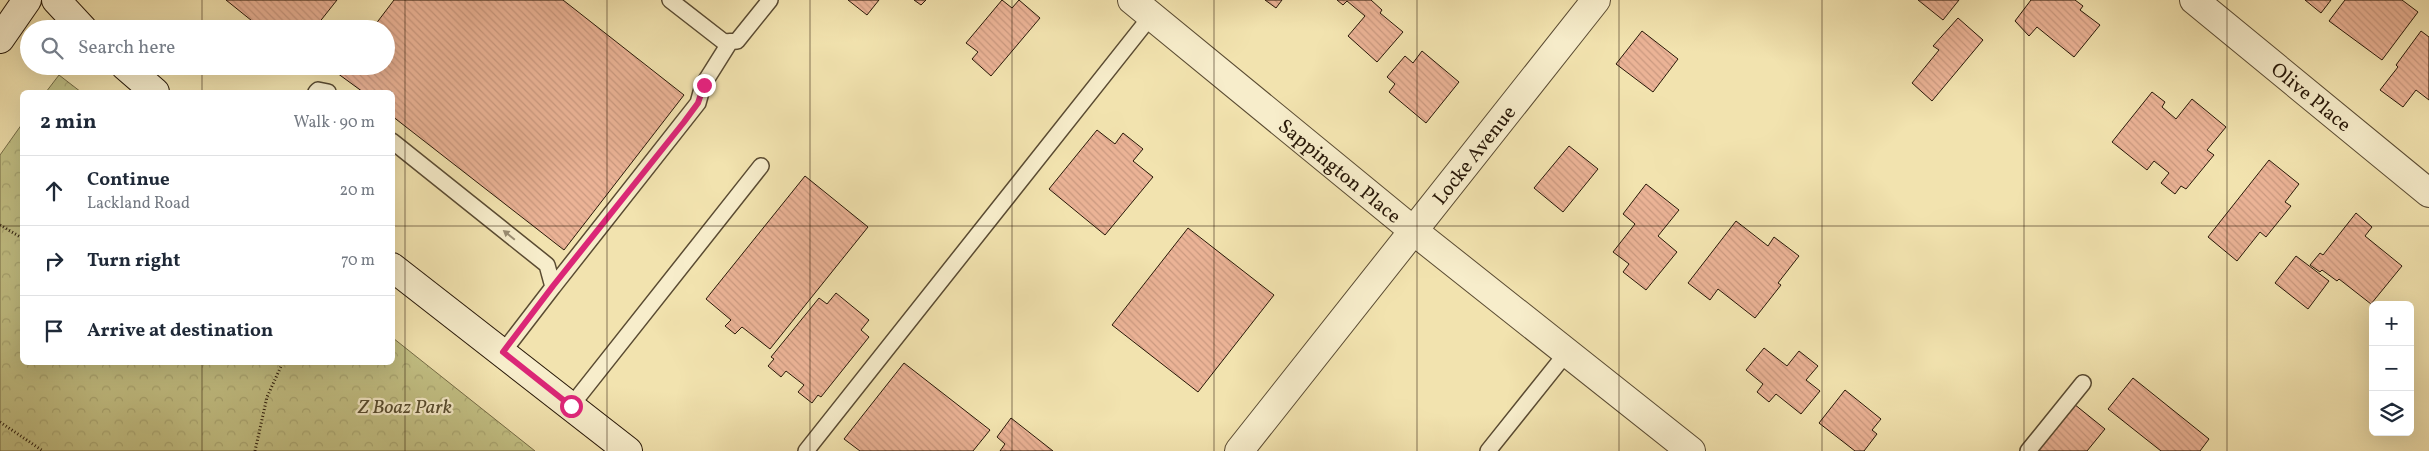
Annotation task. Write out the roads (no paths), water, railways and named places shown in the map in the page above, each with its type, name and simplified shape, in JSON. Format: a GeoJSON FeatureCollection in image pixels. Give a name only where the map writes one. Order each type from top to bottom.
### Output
{"type":"FeatureCollection","features":[{"type":"Feature","properties":{"kind":"street"},"geometry":{"type":"LineString","coordinates":[[0,39],[27,0]]}},
{"type":"Feature","properties":{"kind":"street"},"geometry":{"type":"LineString","coordinates":[[56,0],[75,20]]}},
{"type":"Feature","properties":{"kind":"street","name":"Locke Avenue"},"geometry":{"type":"LineString","coordinates":[[1240,451],[1415,232],[1596,0]]}},
{"type":"Feature","properties":{"kind":"street","name":"Olive Place"},"geometry":{"type":"LineString","coordinates":[[2194,0],[2429,193]]}},
{"type":"Feature","properties":{"kind":"street","name":"Sappington Place"},"geometry":{"type":"LineString","coordinates":[[1141,8],[1415,232],[1568,351],[1691,451]]}},
{"type":"Feature","properties":{"kind":"street"},"geometry":{"type":"LineString","coordinates":[[135,75],[153,90]]}},
{"type":"Feature","properties":{"kind":"street"},"geometry":{"type":"LineString","coordinates":[[395,269],[628,451]]}},
{"type":"Feature","properties":{"kind":"lane"},"geometry":{"type":"LineString","coordinates":[[670,0],[724,42],[737,41],[770,0]]}},
{"type":"Feature","properties":{"kind":"lane"},"geometry":{"type":"LineString","coordinates":[[806,451],[1141,8]]}},
{"type":"Feature","properties":{"kind":"lane"},"geometry":{"type":"LineString","coordinates":[[503,352],[698,103],[704,85],[730,42]]}},
{"type":"Feature","properties":{"kind":"lane"},"geometry":{"type":"LineString","coordinates":[[395,143],[547,265],[553,286]]}},
{"type":"Feature","properties":{"kind":"lane"},"geometry":{"type":"LineString","coordinates":[[571,406],[761,166]]}},
{"type":"Feature","properties":{"kind":"lane"},"geometry":{"type":"LineString","coordinates":[[1488,451],[1568,351]]}},
{"type":"Feature","properties":{"kind":"lane"},"geometry":{"type":"LineString","coordinates":[[2028,451],[2083,383]]}},
{"type":"Feature","properties":{"kind":"park label","name":"Z Boaz Park"},"geometry":{"type":"Point","coordinates":[405,406]}}]}
